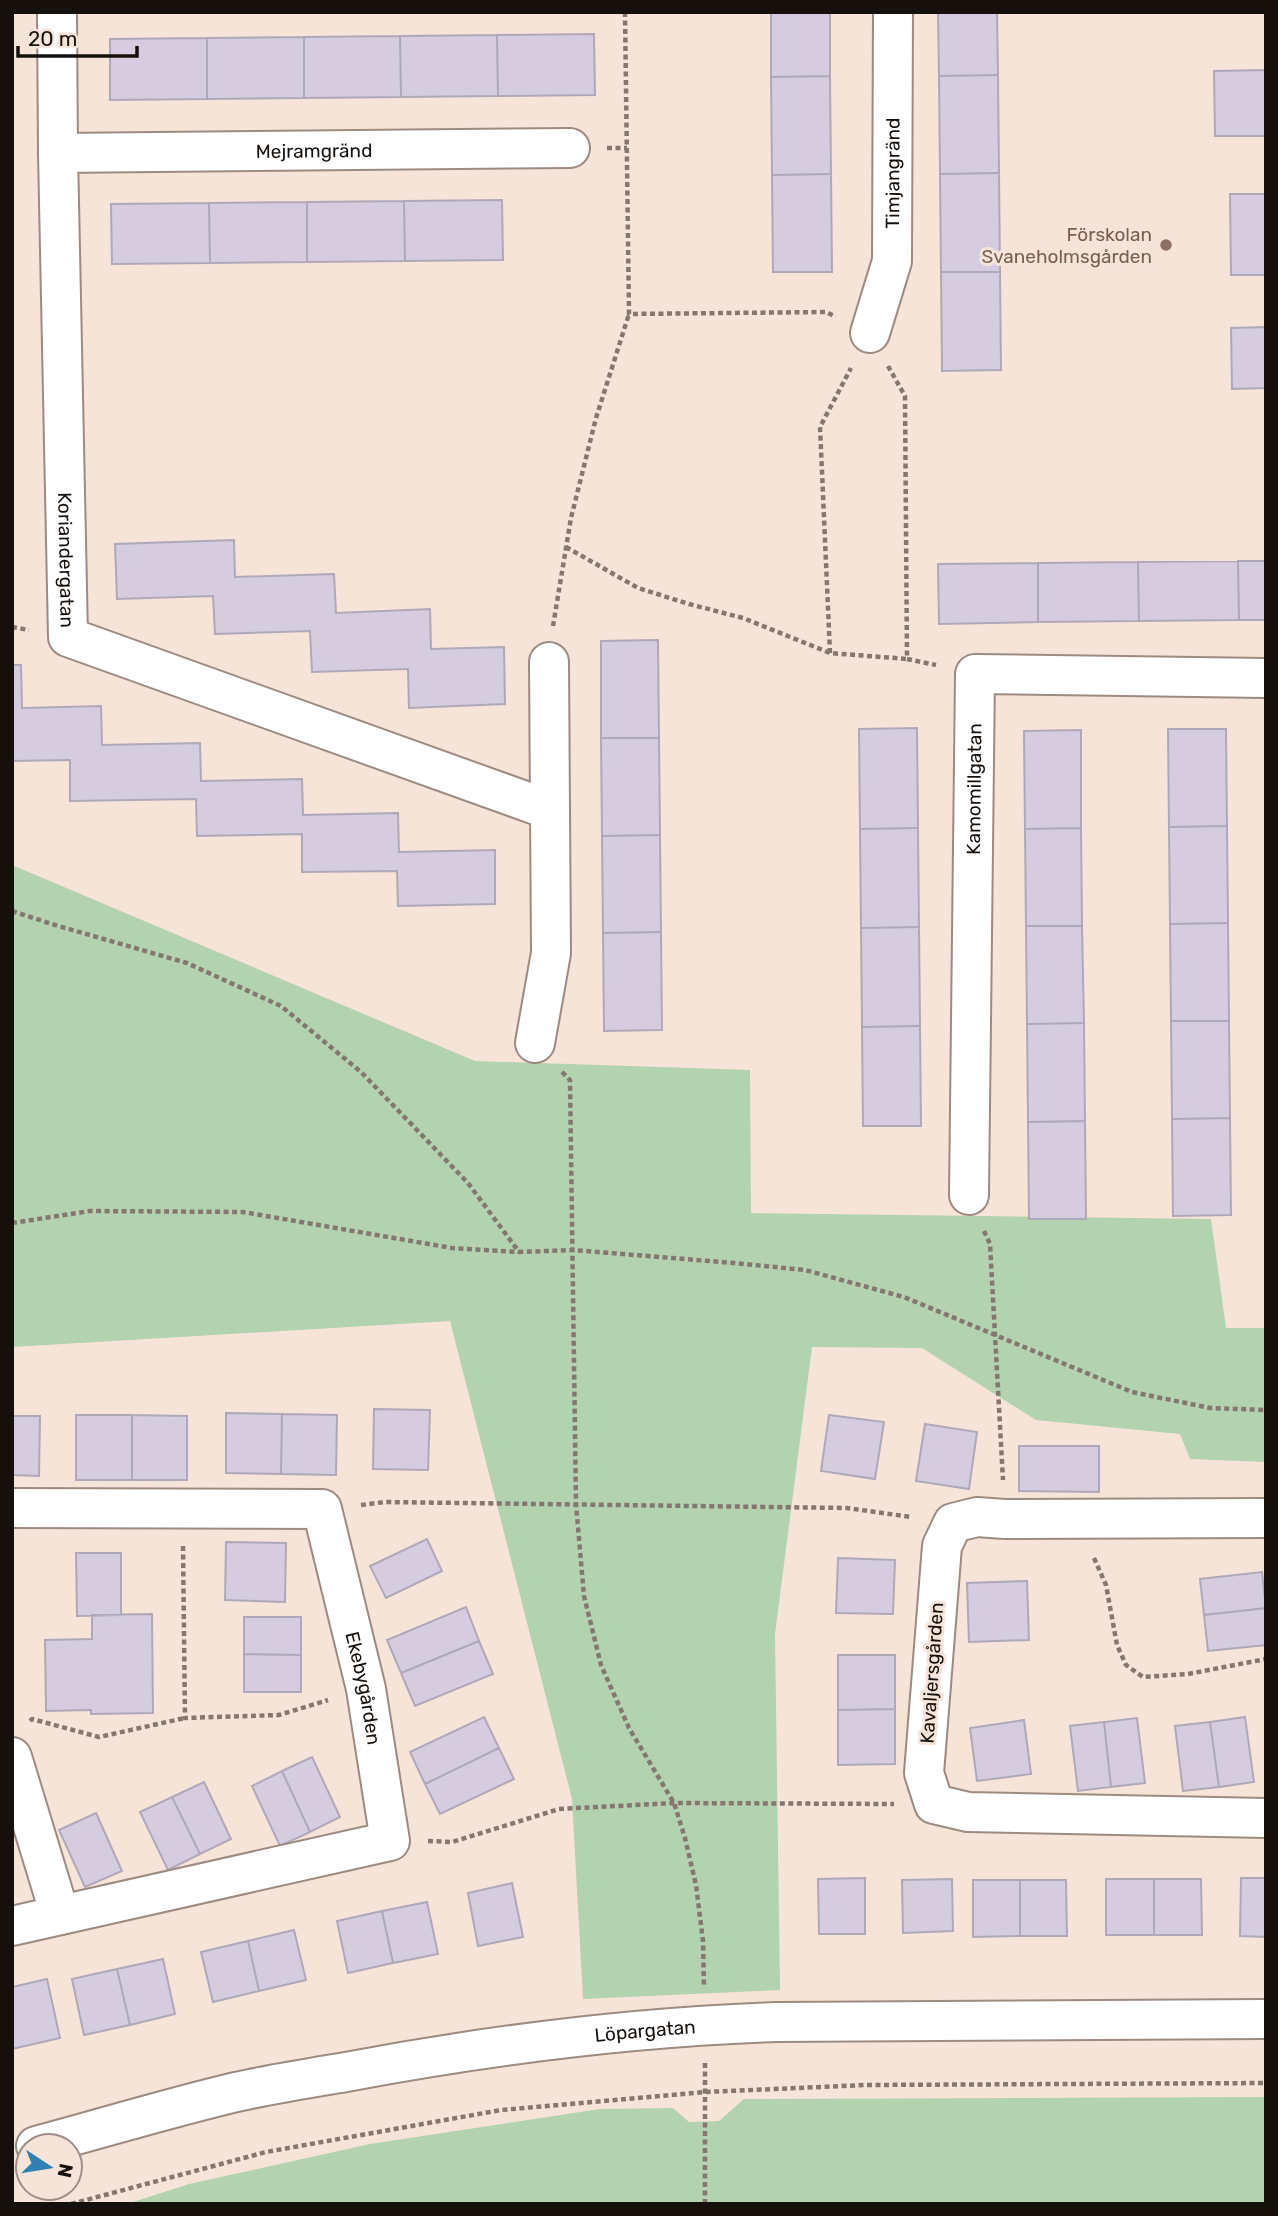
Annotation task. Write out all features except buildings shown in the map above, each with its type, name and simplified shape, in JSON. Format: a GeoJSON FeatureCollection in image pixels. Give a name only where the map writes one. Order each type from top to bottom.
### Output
{"type":"FeatureCollection","features":[{"type":"Feature","properties":{"kind":"street","name":"Koriandergatan"},"geometry":{"type":"LineString","coordinates":[[57,12],[68,637],[550,810]]}},
{"type":"Feature","properties":{"kind":"street","name":"Timjangränd"},"geometry":{"type":"LineString","coordinates":[[870,333],[892,261],[893,12]]}},
{"type":"Feature","properties":{"kind":"street","name":"Mejramgränd"},"geometry":{"type":"LineString","coordinates":[[58,153],[570,148]]}},
{"type":"Feature","properties":{"kind":"street"},"geometry":{"type":"LineString","coordinates":[[535,1043],[551,953],[549,663]]}},
{"type":"Feature","properties":{"kind":"street"},"geometry":{"type":"LineString","coordinates":[[975,674],[1266,678]]}},
{"type":"Feature","properties":{"kind":"street","name":"Kamomillgatan"},"geometry":{"type":"LineString","coordinates":[[969,1195],[975,674]]}},
{"type":"Feature","properties":{"kind":"street"},"geometry":{"type":"LineString","coordinates":[[12,1508],[322,1509]]}},
{"type":"Feature","properties":{"kind":"street","name":"Ekebygården"},"geometry":{"type":"LineString","coordinates":[[322,1509],[366,1689],[390,1841]]}},
{"type":"Feature","properties":{"kind":"street"},"geometry":{"type":"LineString","coordinates":[[953,1523],[977,1517],[1266,1518]]}},
{"type":"Feature","properties":{"kind":"street","name":"Kavaljersgården"},"geometry":{"type":"LineString","coordinates":[[934,1804],[924,1773],[942,1546],[953,1523]]}},
{"type":"Feature","properties":{"kind":"street"},"geometry":{"type":"LineString","coordinates":[[17,1742],[60,1915]]}},
{"type":"Feature","properties":{"kind":"street"},"geometry":{"type":"LineString","coordinates":[[934,1804],[968,1812],[1266,1818]]}},
{"type":"Feature","properties":{"kind":"street"},"geometry":{"type":"LineString","coordinates":[[12,1926],[390,1841]]}},
{"type":"Feature","properties":{"kind":"street","name":"Löpargatan"},"geometry":{"type":"LineString","coordinates":[[84,2133],[238,2092],[394,2062],[556,2038],[705,2025],[805,2022],[1266,2019]]}},
{"type":"Feature","properties":{"kind":"path"},"geometry":{"type":"LineString","coordinates":[[549,663],[570,517],[596,418],[629,314],[625,12]]}},
{"type":"Feature","properties":{"kind":"path"},"geometry":{"type":"LineString","coordinates":[[629,314],[825,312],[870,333],[905,396],[907,659]]}},
{"type":"Feature","properties":{"kind":"path"},"geometry":{"type":"LineString","coordinates":[[830,653],[820,427],[870,333]]}},
{"type":"Feature","properties":{"kind":"path"},"geometry":{"type":"LineString","coordinates":[[566,547],[638,588],[743,618],[830,653],[907,659],[975,674]]}},
{"type":"Feature","properties":{"kind":"path"},"geometry":{"type":"LineString","coordinates":[[12,911],[187,963],[281,1006],[361,1072],[468,1183],[519,1252]]}},
{"type":"Feature","properties":{"kind":"path"},"geometry":{"type":"LineString","coordinates":[[535,1043],[570,1080],[576,1504],[584,1596],[601,1665],[629,1728],[674,1803],[696,1885],[703,1941],[705,2204]]}},
{"type":"Feature","properties":{"kind":"path"},"geometry":{"type":"LineString","coordinates":[[969,1195],[990,1244],[1005,1519]]}},
{"type":"Feature","properties":{"kind":"path"},"geometry":{"type":"LineString","coordinates":[[12,1223],[90,1211],[243,1212],[452,1248],[519,1252],[573,1250],[805,1270],[904,1297],[1132,1392],[1210,1408],[1266,1410]]}},
{"type":"Feature","properties":{"kind":"path"},"geometry":{"type":"LineString","coordinates":[[322,1509],[385,1502],[847,1508],[953,1523]]}},
{"type":"Feature","properties":{"kind":"path"},"geometry":{"type":"LineString","coordinates":[[183,1509],[185,1718]]}},
{"type":"Feature","properties":{"kind":"path"},"geometry":{"type":"LineString","coordinates":[[1076,1519],[1106,1585],[1117,1645],[1126,1665],[1143,1677],[1188,1674],[1266,1659]]}},
{"type":"Feature","properties":{"kind":"path"},"geometry":{"type":"LineString","coordinates":[[17,1742],[32,1720],[99,1737],[185,1718],[279,1715],[366,1689]]}},
{"type":"Feature","properties":{"kind":"path"},"geometry":{"type":"LineString","coordinates":[[390,1841],[452,1842],[559,1809],[674,1803],[934,1804]]}},
{"type":"Feature","properties":{"kind":"path"},"geometry":{"type":"LineString","coordinates":[[71,2204],[266,2151],[501,2110],[705,2092],[866,2085],[1266,2083]]}},
{"type":"Feature","properties":{"kind":"green space"},"geometry":{"type":"Polygon","coordinates":[[[12,865],[475,1061],[750,1070],[751,1213],[1211,1219],[1226,1328],[1266,1328],[1266,1462],[1190,1459],[1180,1434],[1036,1420],[922,1348],[812,1347],[775,1634],[780,1990],[583,1999],[572,1799],[450,1321],[12,1347],[12,865]]]}},
{"type":"Feature","properties":{"kind":"green space"},"geometry":{"type":"Polygon","coordinates":[[[1266,2097],[1266,2204],[127,2204],[189,2184],[370,2144],[600,2109],[673,2108],[689,2122],[719,2121],[744,2099],[1266,2097]]]}},
{"type":"Feature","properties":{"kind":"place","name":"Förskolan Svaneholmsgården"},"geometry":{"type":"Point","coordinates":[1166,245]}}]}
